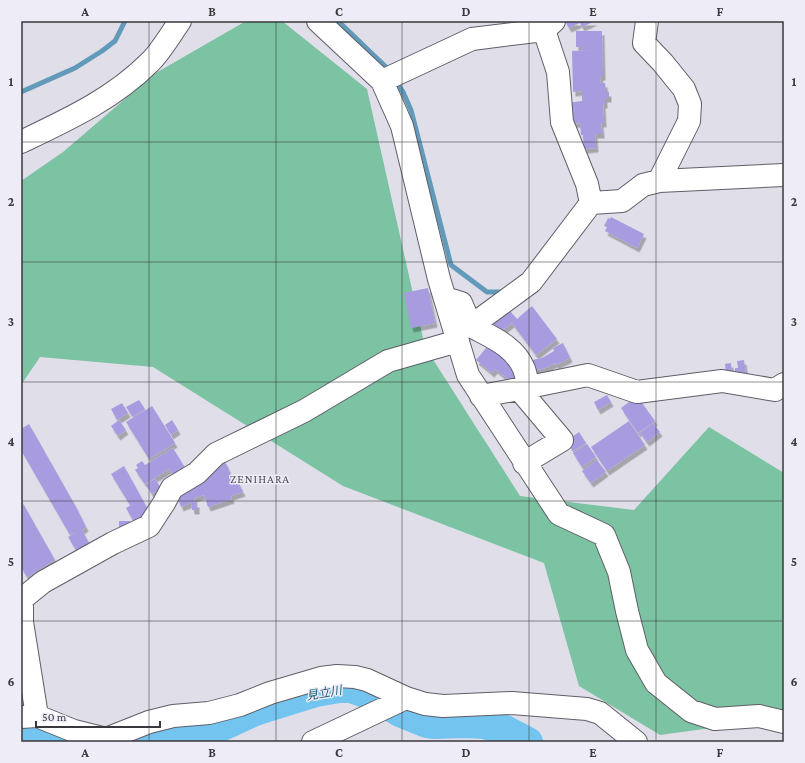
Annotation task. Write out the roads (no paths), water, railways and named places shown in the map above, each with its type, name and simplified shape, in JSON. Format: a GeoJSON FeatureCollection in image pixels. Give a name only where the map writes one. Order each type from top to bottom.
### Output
{"type":"FeatureCollection","features":[{"type":"Feature","properties":{"kind":"street"},"geometry":{"type":"LineString","coordinates":[[21,142],[79,115],[122,87],[150,63],[180,21]]}},
{"type":"Feature","properties":{"kind":"street"},"geometry":{"type":"LineString","coordinates":[[318,21],[382,81],[402,126],[445,298],[461,303],[468,375],[524,463],[559,514],[604,535],[619,572],[637,650],[656,682],[691,711],[715,719],[759,716],[784,722]]}},
{"type":"Feature","properties":{"kind":"street"},"geometry":{"type":"LineString","coordinates":[[647,21],[644,43],[663,63],[684,89],[690,104],[689,121],[659,181]]}},
{"type":"Feature","properties":{"kind":"street"},"geometry":{"type":"LineString","coordinates":[[382,81],[472,39],[549,25],[558,72],[562,122],[587,184],[591,203]]}},
{"type":"Feature","properties":{"kind":"street"},"geometry":{"type":"LineString","coordinates":[[394,704],[367,680],[355,677],[337,676],[321,678],[270,693],[240,705],[209,713],[173,716],[149,722],[106,739],[74,732],[29,716],[22,622],[22,598],[43,582],[113,543],[149,526],[172,488],[197,473],[216,454],[304,411],[388,361],[465,334],[531,282],[591,203],[622,201],[643,185],[659,181],[784,175]]}},
{"type":"Feature","properties":{"kind":"street"},"geometry":{"type":"LineString","coordinates":[[465,334],[507,345],[518,357],[524,369],[524,388],[562,440],[524,463]]}},
{"type":"Feature","properties":{"kind":"street"},"geometry":{"type":"LineString","coordinates":[[482,396],[588,375],[637,392],[722,381],[775,390],[784,384]]}},
{"type":"Feature","properties":{"kind":"street"},"geometry":{"type":"LineString","coordinates":[[313,742],[394,704],[425,704],[443,706],[512,703],[587,709],[600,713],[636,742]]}},
{"type":"Feature","properties":{"kind":"waterway"},"geometry":{"type":"LineString","coordinates":[[21,92],[75,68],[102,51],[115,41],[125,21]]}},
{"type":"Feature","properties":{"kind":"waterway"},"geometry":{"type":"LineString","coordinates":[[338,21],[386,67],[389,72]]}},
{"type":"Feature","properties":{"kind":"waterway"},"geometry":{"type":"LineString","coordinates":[[395,80],[403,92],[411,110],[451,265],[487,292],[501,292]]}},
{"type":"Feature","properties":{"kind":"waterway","name":"見立川"},"geometry":{"type":"LineString","coordinates":[[140,742],[180,728],[220,727],[255,711],[316,692],[339,688],[351,688],[373,696],[400,712],[427,723],[484,724],[505,730],[528,742]]}},
{"type":"Feature","properties":{"kind":"waterway","name":"見立川"},"geometry":{"type":"LineString","coordinates":[[21,732],[40,734],[70,742]]}},
{"type":"Feature","properties":{"kind":"district","name":"ZENIHARA"},"geometry":{"type":"Point","coordinates":[260,479]}}]}
